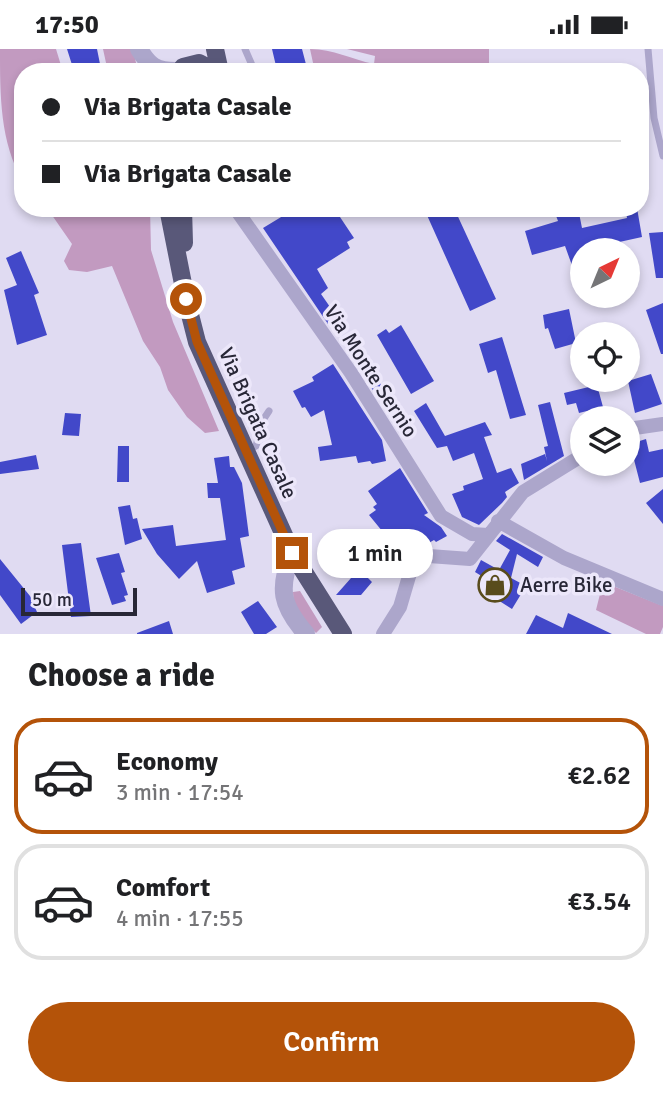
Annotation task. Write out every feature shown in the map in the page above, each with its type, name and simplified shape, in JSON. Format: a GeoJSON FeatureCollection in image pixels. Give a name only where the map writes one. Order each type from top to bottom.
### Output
{"type":"FeatureCollection","features":[{"type":"Feature","properties":{"kind":"main road","name":"Via Brigata Casale"},"geometry":{"type":"LineString","coordinates":[[170,217],[197,342],[292,553],[343,634]]}},
{"type":"Feature","properties":{"kind":"main road","name":"Via Brigata Casale"},"geometry":{"type":"LineString","coordinates":[[183,217],[186,299]]}},
{"type":"Feature","properties":{"kind":"street","name":"Via Monte Sernio"},"geometry":{"type":"LineString","coordinates":[[241,217],[351,373],[441,516],[472,534],[488,535]]}},
{"type":"Feature","properties":{"kind":"street"},"geometry":{"type":"LineString","coordinates":[[640,427],[663,424]]}},
{"type":"Feature","properties":{"kind":"street"},"geometry":{"type":"LineString","coordinates":[[383,634],[400,607],[410,573],[416,563],[429,556],[470,559],[523,492],[570,463]]}},
{"type":"Feature","properties":{"kind":"street"},"geometry":{"type":"LineString","coordinates":[[498,521],[564,558],[663,599]]}},
{"type":"Feature","properties":{"kind":"street"},"geometry":{"type":"LineString","coordinates":[[292,553],[285,571],[283,597],[291,615],[306,634]]}},
{"type":"Feature","properties":{"kind":"lane"},"geometry":{"type":"LineString","coordinates":[[648,49],[654,118],[663,156]]}},
{"type":"Feature","properties":{"kind":"lane"},"geometry":{"type":"LineString","coordinates":[[246,451],[256,446],[262,420],[269,411]]}},
{"type":"Feature","properties":{"kind":"shaded area"},"geometry":{"type":"Polygon","coordinates":[[[0,49],[56,49],[60,63],[14,63],[14,163],[1,101],[0,49]]]}},
{"type":"Feature","properties":{"kind":"shaded area"},"geometry":{"type":"Polygon","coordinates":[[[103,49],[133,49],[136,63],[106,63],[103,49]]]}},
{"type":"Feature","properties":{"kind":"shaded area"},"geometry":{"type":"Polygon","coordinates":[[[310,49],[334,52],[371,63],[313,63],[310,49]]]}},
{"type":"Feature","properties":{"kind":"shaded area"},"geometry":{"type":"Polygon","coordinates":[[[347,49],[489,49],[489,63],[374,63],[375,56],[347,49]]]}},
{"type":"Feature","properties":{"kind":"shaded area"},"geometry":{"type":"Polygon","coordinates":[[[53,217],[150,217],[151,250],[173,322],[219,431],[205,433],[187,417],[168,390],[160,367],[143,341],[112,266],[87,272],[69,270],[64,261],[72,244],[53,217]]]}},
{"type":"Feature","properties":{"kind":"shaded area"},"geometry":{"type":"Polygon","coordinates":[[[603,582],[663,606],[663,627],[660,634],[646,634],[596,610],[603,582]]]}},
{"type":"Feature","properties":{"kind":"shaded area"},"geometry":{"type":"Polygon","coordinates":[[[300,591],[322,627],[316,633],[294,610],[293,592],[300,591]]]}},
{"type":"Feature","properties":{"kind":"building"},"geometry":{"type":"Polygon","coordinates":[[[67,49],[97,49],[100,63],[71,63],[67,49]]]}},
{"type":"Feature","properties":{"kind":"building"},"geometry":{"type":"Polygon","coordinates":[[[272,49],[302,49],[306,63],[275,63],[272,49]]]}},
{"type":"Feature","properties":{"kind":"building"},"geometry":{"type":"Polygon","coordinates":[[[281,217],[340,217],[354,238],[347,242],[350,248],[317,269],[328,288],[321,294],[337,317],[328,324],[263,228],[281,217]]]}},
{"type":"Feature","properties":{"kind":"building"},"geometry":{"type":"Polygon","coordinates":[[[428,217],[458,217],[496,299],[470,311],[428,217]]]}},
{"type":"Feature","properties":{"kind":"building"},"geometry":{"type":"Polygon","coordinates":[[[556,217],[580,217],[582,228],[627,217],[639,217],[642,237],[570,238],[570,260],[565,246],[532,255],[525,231],[558,221],[556,217]]]}},
{"type":"Feature","properties":{"kind":"building"},"geometry":{"type":"Polygon","coordinates":[[[663,232],[663,278],[656,278],[649,233],[663,232]]]}},
{"type":"Feature","properties":{"kind":"building"},"geometry":{"type":"Polygon","coordinates":[[[21,251],[39,293],[34,295],[47,335],[17,345],[4,290],[17,285],[6,258],[21,251]]]}},
{"type":"Feature","properties":{"kind":"building"},"geometry":{"type":"Polygon","coordinates":[[[663,303],[663,354],[661,354],[646,310],[663,303]]]}},
{"type":"Feature","properties":{"kind":"building"},"geometry":{"type":"Polygon","coordinates":[[[569,309],[572,322],[570,345],[555,349],[548,328],[545,329],[543,315],[569,309]]]}},
{"type":"Feature","properties":{"kind":"building"},"geometry":{"type":"Polygon","coordinates":[[[401,325],[434,381],[411,394],[377,335],[386,329],[389,333],[401,325]]]}},
{"type":"Feature","properties":{"kind":"building"},"geometry":{"type":"Polygon","coordinates":[[[502,337],[526,415],[510,419],[496,370],[488,373],[479,344],[502,337]]]}},
{"type":"Feature","properties":{"kind":"building"},"geometry":{"type":"Polygon","coordinates":[[[333,364],[382,440],[386,461],[358,463],[356,456],[320,461],[318,447],[332,445],[324,410],[311,417],[305,407],[302,408],[293,391],[314,381],[312,377],[333,364]]]}},
{"type":"Feature","properties":{"kind":"building"},"geometry":{"type":"Polygon","coordinates":[[[651,374],[662,404],[640,411],[640,406],[633,406],[630,392],[640,392],[640,377],[651,374]]]}},
{"type":"Feature","properties":{"kind":"building"},"geometry":{"type":"Polygon","coordinates":[[[377,378],[397,409],[389,415],[369,384],[377,378]]]}},
{"type":"Feature","properties":{"kind":"building"},"geometry":{"type":"Polygon","coordinates":[[[599,392],[603,406],[577,406],[576,403],[567,405],[564,393],[599,392]]]}},
{"type":"Feature","properties":{"kind":"building"},"geometry":{"type":"Polygon","coordinates":[[[550,402],[564,456],[524,480],[521,464],[545,454],[547,461],[544,447],[548,446],[538,405],[550,402]]]}},
{"type":"Feature","properties":{"kind":"building"},"geometry":{"type":"Polygon","coordinates":[[[426,403],[445,436],[485,422],[492,435],[484,437],[497,473],[511,468],[519,483],[505,492],[507,497],[479,525],[462,517],[452,494],[464,490],[463,486],[483,479],[474,453],[453,461],[447,446],[437,448],[414,411],[426,403]]]}},
{"type":"Feature","properties":{"kind":"building"},"geometry":{"type":"Polygon","coordinates":[[[65,413],[81,414],[79,436],[62,435],[65,413]]]}},
{"type":"Feature","properties":{"kind":"building"},"geometry":{"type":"Polygon","coordinates":[[[646,439],[649,452],[663,449],[663,477],[640,483],[640,441],[646,439]]]}},
{"type":"Feature","properties":{"kind":"building"},"geometry":{"type":"Polygon","coordinates":[[[118,446],[129,446],[129,482],[117,482],[118,446]]]}},
{"type":"Feature","properties":{"kind":"building"},"geometry":{"type":"Polygon","coordinates":[[[36,455],[39,469],[0,474],[0,462],[36,455]]]}},
{"type":"Feature","properties":{"kind":"building"},"geometry":{"type":"Polygon","coordinates":[[[229,456],[230,467],[234,467],[242,483],[249,536],[240,538],[245,567],[232,571],[235,584],[207,593],[197,561],[179,579],[157,554],[142,529],[173,525],[176,546],[226,540],[220,498],[208,498],[207,483],[218,483],[214,458],[229,456]]]}},
{"type":"Feature","properties":{"kind":"building"},"geometry":{"type":"Polygon","coordinates":[[[400,468],[428,513],[424,515],[441,527],[447,536],[411,553],[396,531],[387,537],[369,515],[376,510],[373,507],[377,504],[368,491],[400,468]]]}},
{"type":"Feature","properties":{"kind":"building"},"geometry":{"type":"Polygon","coordinates":[[[663,489],[663,524],[646,503],[663,489]]]}},
{"type":"Feature","properties":{"kind":"building"},"geometry":{"type":"Polygon","coordinates":[[[130,505],[133,519],[137,518],[142,539],[125,545],[118,507],[130,505]]]}},
{"type":"Feature","properties":{"kind":"building"},"geometry":{"type":"Polygon","coordinates":[[[502,534],[543,557],[538,567],[517,554],[511,578],[526,586],[512,609],[490,595],[491,592],[484,588],[488,580],[475,572],[481,560],[499,570],[510,550],[496,541],[502,534]]]}},
{"type":"Feature","properties":{"kind":"building"},"geometry":{"type":"Polygon","coordinates":[[[81,543],[91,616],[71,617],[62,545],[81,543]]]}},
{"type":"Feature","properties":{"kind":"building"},"geometry":{"type":"Polygon","coordinates":[[[119,553],[125,572],[121,573],[128,595],[124,596],[126,601],[112,605],[96,558],[119,553]]]}},
{"type":"Feature","properties":{"kind":"building"},"geometry":{"type":"Polygon","coordinates":[[[0,559],[30,596],[37,612],[21,624],[0,595],[0,559]]]}},
{"type":"Feature","properties":{"kind":"building"},"geometry":{"type":"Polygon","coordinates":[[[359,569],[372,582],[361,595],[336,595],[359,569]]]}},
{"type":"Feature","properties":{"kind":"building"},"geometry":{"type":"Polygon","coordinates":[[[258,601],[277,627],[266,634],[254,634],[241,612],[258,601]]]}},
{"type":"Feature","properties":{"kind":"building"},"geometry":{"type":"Polygon","coordinates":[[[568,613],[612,634],[526,634],[536,615],[563,628],[568,613]]]}},
{"type":"Feature","properties":{"kind":"building"},"geometry":{"type":"Polygon","coordinates":[[[169,621],[173,634],[137,634],[137,633],[169,621]]]}},
{"type":"Feature","properties":{"kind":"place","name":"Aerre Bike"},"geometry":{"type":"Point","coordinates":[495,585]}},
{"type":"Feature","properties":{"kind":"route"},"geometry":{"type":"LineString","coordinates":[[186,299],[197,342],[292,553]]}}]}
